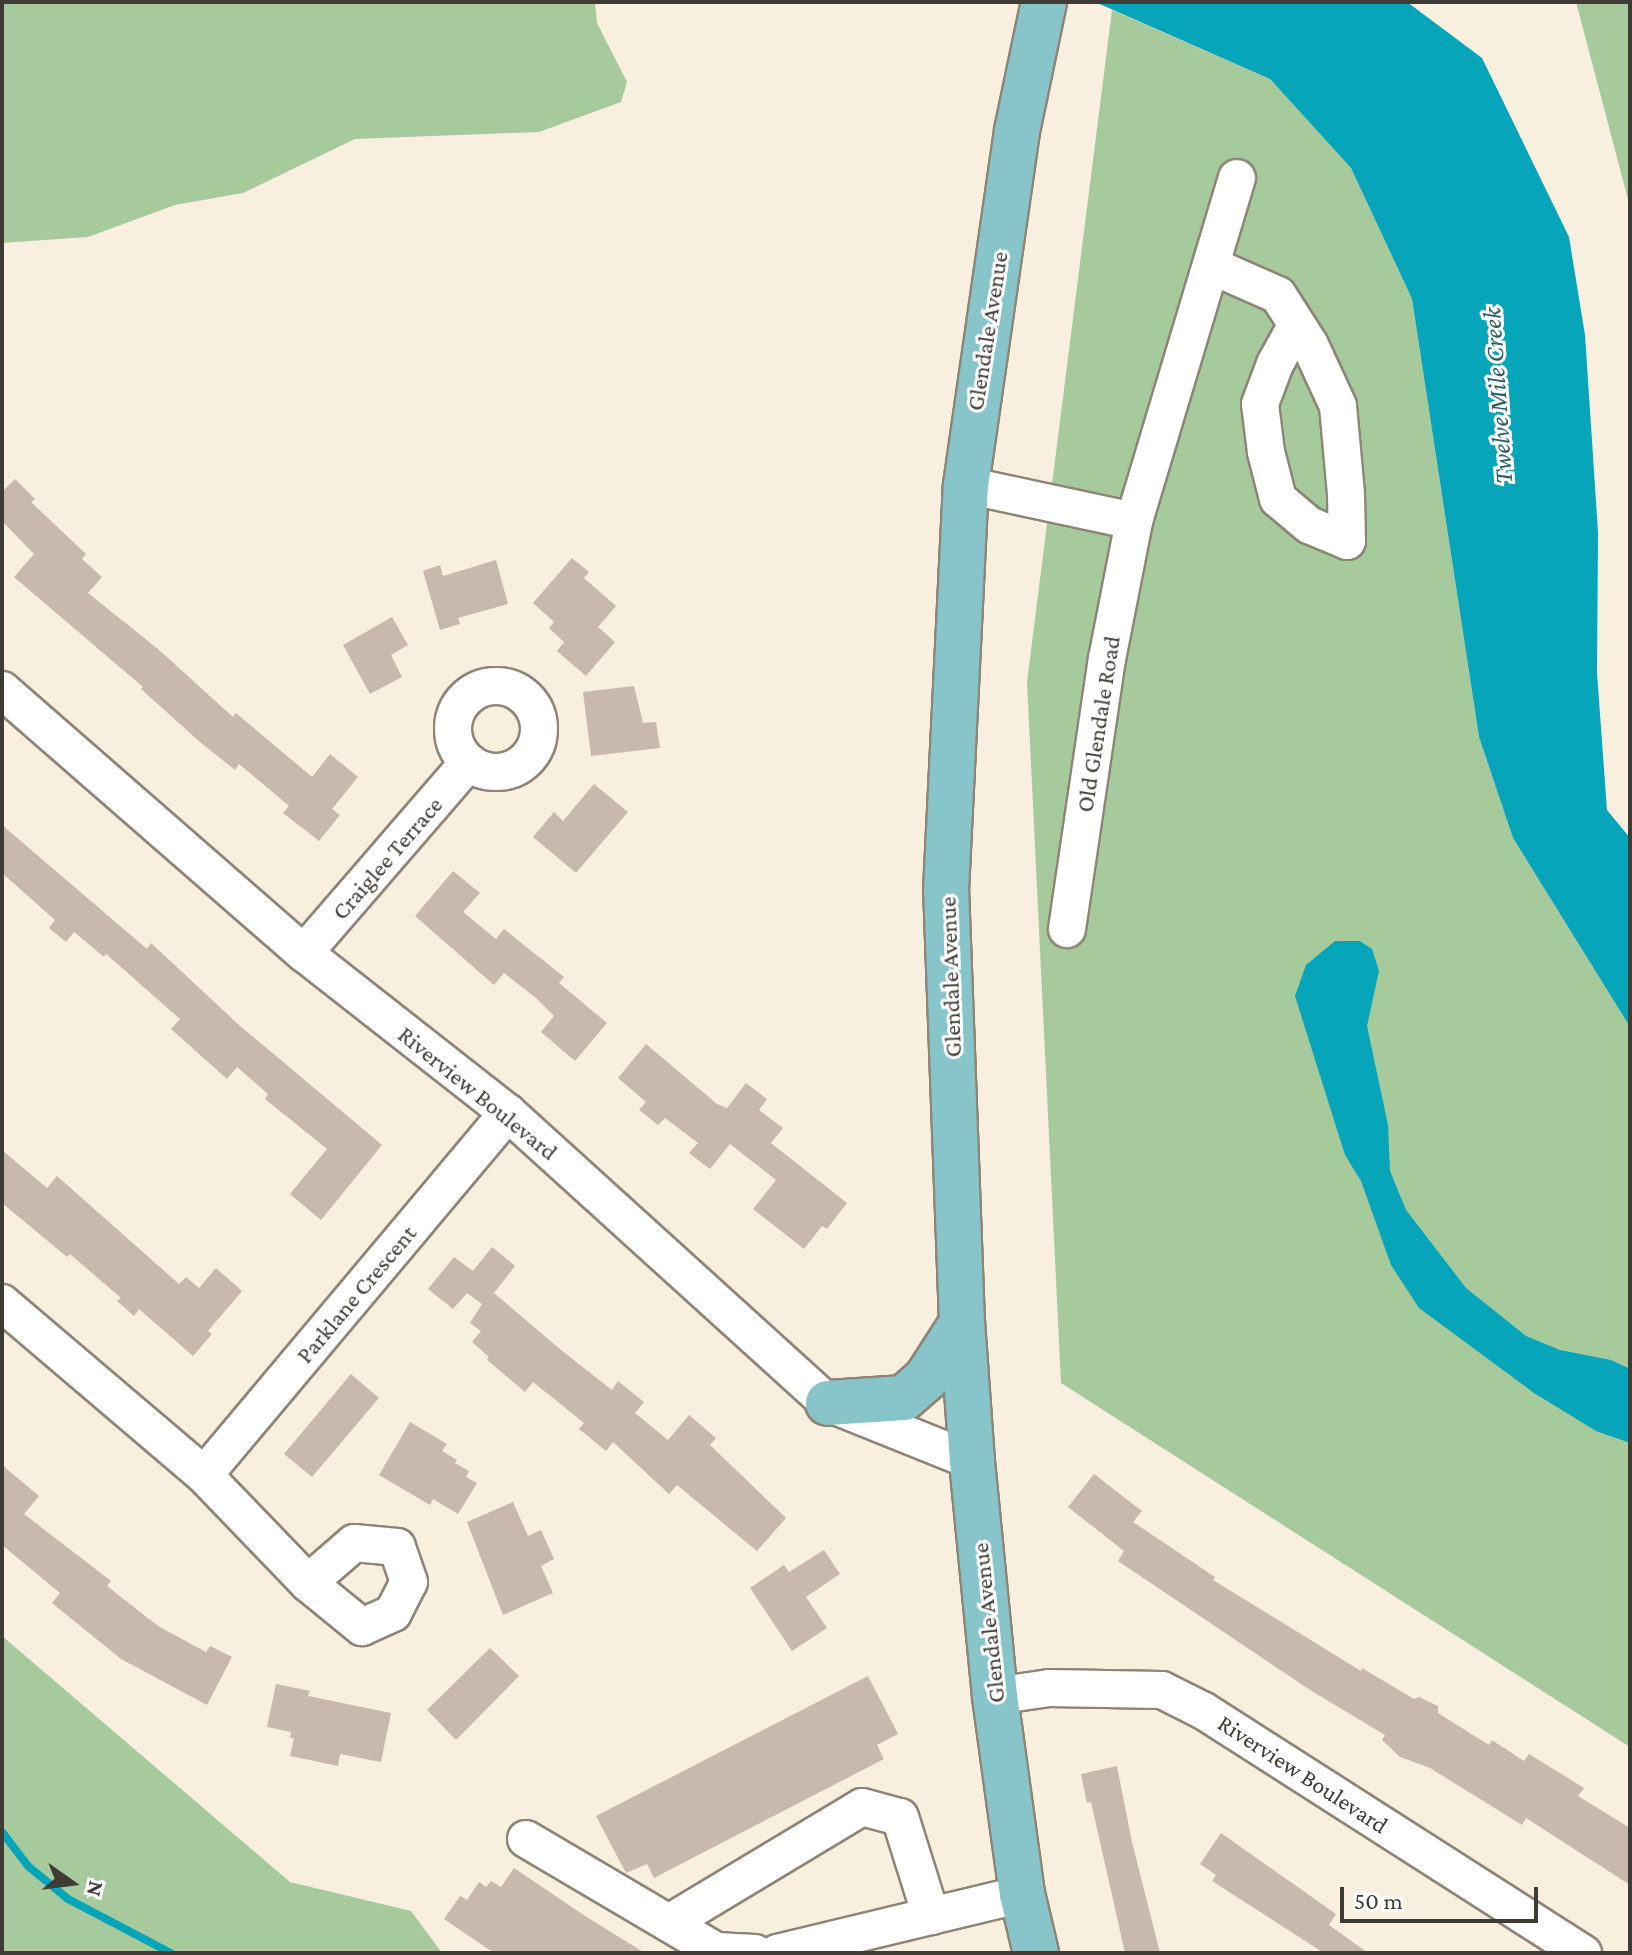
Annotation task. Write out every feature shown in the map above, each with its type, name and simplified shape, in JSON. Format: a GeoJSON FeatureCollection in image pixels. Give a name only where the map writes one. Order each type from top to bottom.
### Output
{"type":"FeatureCollection","features":[{"type":"Feature","properties":{"kind":"main road","name":"Glendale Avenue"},"geometry":{"type":"LineString","coordinates":[[1036,1953],[1022,1894],[995,1696],[972,1461],[962,1323],[946,891],[966,485],[1018,128],[1044,2]]}},
{"type":"Feature","properties":{"kind":"main road"},"geometry":{"type":"LineString","coordinates":[[828,1403],[904,1398],[926,1379],[962,1323]]}},
{"type":"Feature","properties":{"kind":"street","name":"Old Glendale Road"},"geometry":{"type":"LineString","coordinates":[[1067,929],[1107,659],[1134,521],[1237,178]]}},
{"type":"Feature","properties":{"kind":"street"},"geometry":{"type":"LineString","coordinates":[[1212,266],[1278,295],[1310,345],[1338,406],[1347,541],[1309,525],[1278,499],[1266,452],[1260,404],[1275,364],[1296,326]]}},
{"type":"Feature","properties":{"kind":"street"},"geometry":{"type":"LineString","coordinates":[[966,485],[1134,521]]}},
{"type":"Feature","properties":{"kind":"street","name":"Riverview Boulevard"},"geometry":{"type":"LineString","coordinates":[[2,690],[304,953],[508,1113],[828,1403],[972,1461]]}},
{"type":"Feature","properties":{"kind":"street","name":"Craiglee Terrace"},"geometry":{"type":"LineString","coordinates":[[304,953],[469,762]]}},
{"type":"Feature","properties":{"kind":"street","name":"Parklane Crescent"},"geometry":{"type":"LineString","coordinates":[[204,1475],[508,1113]]}},
{"type":"Feature","properties":{"kind":"street"},"geometry":{"type":"LineString","coordinates":[[2,1303],[204,1475],[308,1583]]}},
{"type":"Feature","properties":{"kind":"street","name":"Riverview Boulevard"},"geometry":{"type":"LineString","coordinates":[[995,1696],[1049,1688],[1162,1690],[1204,1711],[1583,1953]]}},
{"type":"Feature","properties":{"kind":"street"},"geometry":{"type":"LineString","coordinates":[[669,1923],[862,1807],[900,1817],[931,1916]]}},
{"type":"Feature","properties":{"kind":"street"},"geometry":{"type":"LineString","coordinates":[[526,1839],[716,1951],[755,1953]]}},
{"type":"Feature","properties":{"kind":"street"},"geometry":{"type":"LineString","coordinates":[[777,1953],[1022,1894]]}},
{"type":"Feature","properties":{"kind":"green space"},"geometry":{"type":"Polygon","coordinates":[[[2,2],[595,2],[597,23],[627,82],[621,102],[539,132],[355,139],[243,193],[175,205],[88,237],[2,243],[2,2]]]}},
{"type":"Feature","properties":{"kind":"green space"},"geometry":{"type":"Polygon","coordinates":[[[1576,2],[1630,2],[1630,207],[1576,2]]]}},
{"type":"Feature","properties":{"kind":"green space"},"geometry":{"type":"Polygon","coordinates":[[[1112,10],[1270,79],[1351,168],[1412,299],[1479,737],[1513,838],[1630,1027],[1630,1747],[1061,1383],[1027,682],[1112,10]]]}},
{"type":"Feature","properties":{"kind":"green space"},"geometry":{"type":"Polygon","coordinates":[[[2,1636],[290,1882],[411,1911],[442,1953],[2,1953],[2,1636]]]}},
{"type":"Feature","properties":{"kind":"water","name":"Twelve Mile Creek"},"geometry":{"type":"Polygon","coordinates":[[[1095,2],[1407,2],[1482,58],[1569,237],[1585,335],[1598,532],[1597,673],[1607,810],[1630,838],[1630,1027],[1513,838],[1479,737],[1412,299],[1351,168],[1270,79],[1095,2]]]}},
{"type":"Feature","properties":{"kind":"water"},"geometry":{"type":"Polygon","coordinates":[[[1335,941],[1360,941],[1372,949],[1379,971],[1367,1026],[1388,1125],[1390,1171],[1406,1210],[1466,1288],[1526,1336],[1560,1350],[1611,1360],[1630,1369],[1630,1443],[1596,1431],[1534,1393],[1419,1308],[1391,1265],[1361,1181],[1345,1155],[1295,996],[1306,965],[1335,941]]]}},
{"type":"Feature","properties":{"kind":"building"},"geometry":{"type":"Polygon","coordinates":[[[15,479],[35,499],[31,502],[86,554],[82,559],[102,577],[88,593],[158,649],[233,717],[236,713],[312,777],[330,754],[358,777],[332,809],[340,815],[319,841],[283,813],[289,806],[239,764],[235,770],[200,742],[141,689],[143,687],[14,577],[34,554],[2,521],[2,492],[15,479]]]}},
{"type":"Feature","properties":{"kind":"building"},"geometry":{"type":"Polygon","coordinates":[[[572,558],[589,572],[584,578],[616,606],[598,627],[615,642],[586,676],[557,651],[564,642],[549,628],[554,622],[533,603],[572,558]]]}},
{"type":"Feature","properties":{"kind":"building"},"geometry":{"type":"Polygon","coordinates":[[[496,560],[508,604],[458,618],[460,624],[440,630],[423,571],[440,565],[443,576],[496,560]]]}},
{"type":"Feature","properties":{"kind":"building"},"geometry":{"type":"Polygon","coordinates":[[[392,617],[408,645],[391,655],[402,677],[370,694],[343,645],[392,617]]]}},
{"type":"Feature","properties":{"kind":"building"},"geometry":{"type":"Polygon","coordinates":[[[634,686],[643,723],[656,722],[660,748],[591,756],[583,692],[634,686]]]}},
{"type":"Feature","properties":{"kind":"building"},"geometry":{"type":"Polygon","coordinates":[[[594,784],[628,812],[576,873],[533,837],[554,812],[563,821],[594,784]]]}},
{"type":"Feature","properties":{"kind":"building"},"geometry":{"type":"Polygon","coordinates":[[[2,825],[147,949],[151,943],[239,1025],[382,1145],[321,1220],[290,1194],[327,1149],[265,1099],[268,1094],[237,1067],[227,1079],[171,1029],[180,1019],[106,954],[104,957],[74,932],[66,942],[49,928],[55,920],[2,873],[2,825]]]}},
{"type":"Feature","properties":{"kind":"building"},"geometry":{"type":"Polygon","coordinates":[[[453,871],[480,893],[463,912],[496,939],[504,929],[564,977],[559,983],[607,1023],[575,1061],[541,1032],[554,1016],[536,998],[504,973],[494,985],[415,916],[453,871]]]}},
{"type":"Feature","properties":{"kind":"building"},"geometry":{"type":"Polygon","coordinates":[[[646,1044],[717,1104],[727,1108],[746,1083],[767,1099],[759,1110],[783,1128],[771,1143],[847,1203],[827,1229],[822,1226],[804,1249],[753,1209],[776,1180],[730,1144],[710,1169],[689,1153],[698,1143],[665,1118],[658,1125],[639,1110],[646,1102],[618,1078],[646,1044]]]}},
{"type":"Feature","properties":{"kind":"building"},"geometry":{"type":"Polygon","coordinates":[[[2,1150],[47,1188],[57,1176],[179,1284],[186,1277],[199,1288],[216,1268],[242,1291],[208,1331],[212,1334],[193,1356],[139,1309],[134,1316],[117,1301],[121,1298],[70,1254],[67,1257],[2,1203],[2,1150]]]}},
{"type":"Feature","properties":{"kind":"building"},"geometry":{"type":"Polygon","coordinates":[[[492,1247],[515,1266],[494,1293],[612,1390],[618,1381],[644,1402],[635,1413],[668,1440],[689,1415],[716,1438],[710,1445],[786,1518],[757,1551],[677,1485],[669,1494],[613,1442],[606,1451],[579,1429],[584,1423],[533,1382],[525,1392],[487,1360],[489,1357],[472,1342],[481,1331],[470,1323],[482,1304],[467,1293],[453,1309],[428,1289],[454,1257],[473,1271],[492,1247]]]}},
{"type":"Feature","properties":{"kind":"building"},"geometry":{"type":"Polygon","coordinates":[[[351,1374],[379,1398],[312,1477],[284,1454],[351,1374]]]}},
{"type":"Feature","properties":{"kind":"building"},"geometry":{"type":"Polygon","coordinates":[[[410,1422],[447,1444],[442,1451],[457,1460],[455,1463],[469,1471],[466,1477],[477,1483],[458,1514],[433,1499],[430,1505],[379,1475],[410,1422]]]}},
{"type":"Feature","properties":{"kind":"building"},"geometry":{"type":"Polygon","coordinates":[[[2,1465],[39,1496],[24,1514],[111,1581],[107,1586],[158,1626],[206,1652],[210,1646],[232,1657],[207,1705],[121,1659],[52,1603],[60,1593],[2,1545],[2,1465]]]}},
{"type":"Feature","properties":{"kind":"building"},"geometry":{"type":"Polygon","coordinates":[[[1094,1474],[1142,1511],[1133,1522],[1215,1577],[1213,1580],[1361,1671],[1362,1668],[1414,1699],[1419,1697],[1438,1706],[1438,1713],[1489,1745],[1492,1740],[1524,1761],[1529,1754],[1584,1788],[1578,1796],[1630,1828],[1630,1885],[1526,1818],[1522,1825],[1430,1768],[1400,1757],[1382,1740],[1385,1735],[1310,1690],[1118,1561],[1124,1551],[1068,1507],[1094,1474]]]}},
{"type":"Feature","properties":{"kind":"building"},"geometry":{"type":"Polygon","coordinates":[[[513,1502],[528,1536],[541,1530],[554,1559],[541,1566],[553,1593],[503,1615],[467,1522],[513,1502]]]}},
{"type":"Feature","properties":{"kind":"building"},"geometry":{"type":"Polygon","coordinates":[[[824,1550],[840,1574],[806,1597],[827,1628],[792,1651],[750,1588],[784,1565],[789,1572],[824,1550]]]}},
{"type":"Feature","properties":{"kind":"building"},"geometry":{"type":"Polygon","coordinates":[[[490,1648],[519,1676],[456,1740],[427,1710],[490,1648]]]}},
{"type":"Feature","properties":{"kind":"building"},"geometry":{"type":"Polygon","coordinates":[[[868,1676],[898,1734],[877,1745],[884,1759],[654,1878],[647,1864],[626,1873],[596,1816],[868,1676]]]}},
{"type":"Feature","properties":{"kind":"building"},"geometry":{"type":"Polygon","coordinates":[[[276,1684],[310,1691],[308,1696],[391,1713],[381,1762],[340,1754],[338,1766],[290,1756],[294,1738],[290,1738],[291,1732],[267,1727],[276,1684]]]}},
{"type":"Feature","properties":{"kind":"building"},"geometry":{"type":"Polygon","coordinates":[[[1117,1766],[1132,1842],[1160,1953],[1125,1953],[1091,1802],[1087,1803],[1081,1774],[1117,1766]]]}},
{"type":"Feature","properties":{"kind":"building"},"geometry":{"type":"Polygon","coordinates":[[[1221,1833],[1336,1914],[1329,1925],[1368,1953],[1324,1953],[1212,1881],[1216,1875],[1200,1864],[1221,1833]]]}},
{"type":"Feature","properties":{"kind":"building"},"geometry":{"type":"Polygon","coordinates":[[[514,1868],[645,1953],[494,1953],[444,1919],[460,1896],[467,1900],[479,1882],[486,1887],[491,1881],[501,1887],[514,1868]]]}},
{"type":"Feature","properties":{"kind":"waterway"},"geometry":{"type":"LineString","coordinates":[[2,1832],[28,1866],[68,1899],[171,1953]]}}]}
